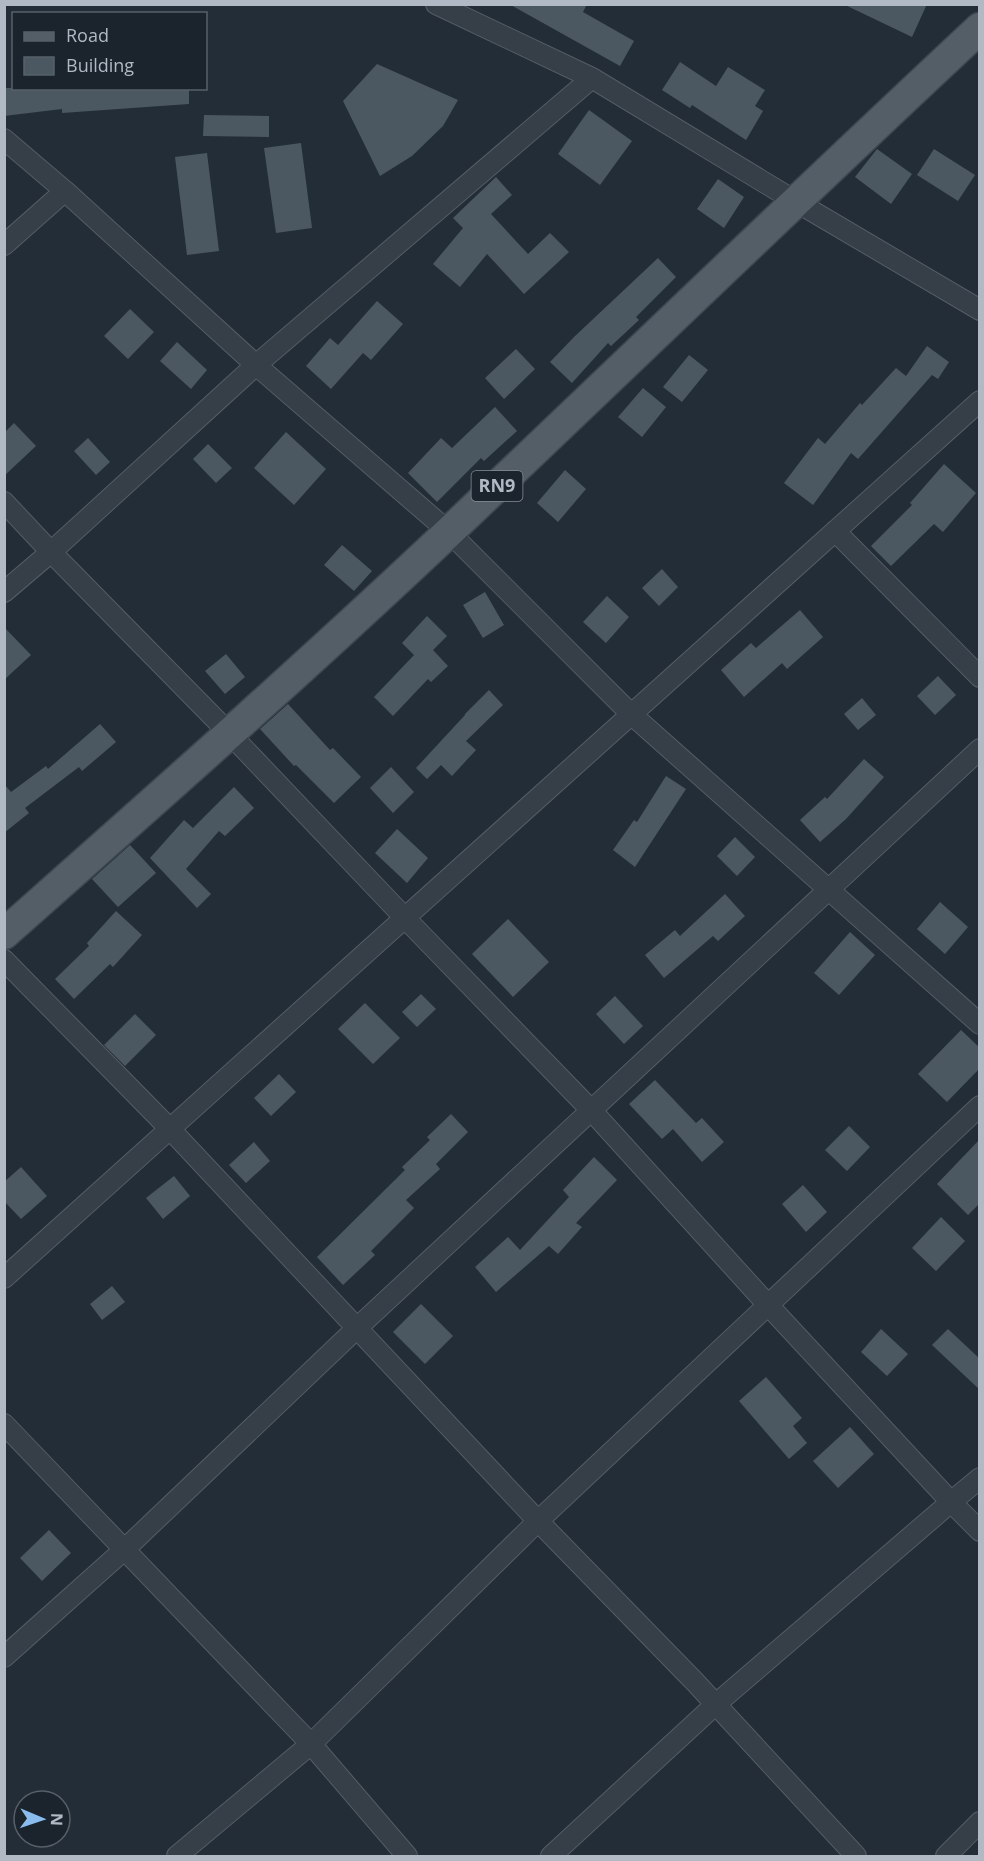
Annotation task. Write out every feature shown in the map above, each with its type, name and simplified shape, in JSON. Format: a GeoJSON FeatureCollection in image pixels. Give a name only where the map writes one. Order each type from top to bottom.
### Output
{"type":"FeatureCollection","features":[{"type":"Feature","properties":{"kind":"main road","name":"RN9"},"geometry":{"type":"LineString","coordinates":[[4,934],[449,532],[795,201],[980,28]]}},
{"type":"Feature","properties":{"kind":"street"},"geometry":{"type":"LineString","coordinates":[[436,4],[592,78],[980,310]]}},
{"type":"Feature","properties":{"kind":"street"},"geometry":{"type":"LineString","coordinates":[[4,592],[256,365],[592,78]]}},
{"type":"Feature","properties":{"kind":"street"},"geometry":{"type":"LineString","coordinates":[[4,139],[65,191],[256,365],[449,532],[631,714],[980,1024]]}},
{"type":"Feature","properties":{"kind":"street"},"geometry":{"type":"LineString","coordinates":[[4,245],[65,191]]}},
{"type":"Feature","properties":{"kind":"street"},"geometry":{"type":"LineString","coordinates":[[4,1278],[980,401]]}},
{"type":"Feature","properties":{"kind":"street"},"geometry":{"type":"LineString","coordinates":[[4,502],[591,1110],[768,1305],[980,1531]]}},
{"type":"Feature","properties":{"kind":"street"},"geometry":{"type":"LineString","coordinates":[[835,531],[980,676]]}},
{"type":"Feature","properties":{"kind":"street"},"geometry":{"type":"LineString","coordinates":[[4,1657],[125,1549],[357,1328],[980,749]]}},
{"type":"Feature","properties":{"kind":"street"},"geometry":{"type":"LineString","coordinates":[[4,960],[170,1129],[538,1521],[716,1704],[856,1857]]}},
{"type":"Feature","properties":{"kind":"street"},"geometry":{"type":"LineString","coordinates":[[177,1857],[311,1744],[538,1521],[980,1106]]}},
{"type":"Feature","properties":{"kind":"street"},"geometry":{"type":"LineString","coordinates":[[4,1424],[311,1744],[407,1857]]}},
{"type":"Feature","properties":{"kind":"street"},"geometry":{"type":"LineString","coordinates":[[551,1857],[716,1704],[980,1478]]}},
{"type":"Feature","properties":{"kind":"street"},"geometry":{"type":"LineString","coordinates":[[946,1857],[980,1822]]}},
{"type":"Feature","properties":{"kind":"building"},"geometry":{"type":"Polygon","coordinates":[[[509,4],[587,4],[583,12],[634,41],[620,66],[509,4]]]}},
{"type":"Feature","properties":{"kind":"building"},"geometry":{"type":"Polygon","coordinates":[[[843,4],[927,4],[912,37],[843,4]]]}},
{"type":"Feature","properties":{"kind":"building"},"geometry":{"type":"Polygon","coordinates":[[[680,62],[716,86],[728,67],[765,90],[755,106],[763,111],[746,140],[692,105],[690,108],[662,90],[680,62]]]}},
{"type":"Feature","properties":{"kind":"building"},"geometry":{"type":"Polygon","coordinates":[[[377,64],[458,100],[443,126],[412,156],[380,176],[343,101],[377,64]]]}},
{"type":"Feature","properties":{"kind":"building"},"geometry":{"type":"Polygon","coordinates":[[[4,88],[12,88],[12,90],[189,90],[189,104],[62,113],[62,109],[4,116],[4,88]]]}},
{"type":"Feature","properties":{"kind":"building"},"geometry":{"type":"Polygon","coordinates":[[[589,110],[632,141],[600,185],[558,154],[589,110]]]}},
{"type":"Feature","properties":{"kind":"building"},"geometry":{"type":"Polygon","coordinates":[[[204,115],[269,116],[269,137],[203,136],[204,115]]]}},
{"type":"Feature","properties":{"kind":"building"},"geometry":{"type":"Polygon","coordinates":[[[301,143],[312,228],[276,233],[264,148],[301,143]]]}},
{"type":"Feature","properties":{"kind":"building"},"geometry":{"type":"Polygon","coordinates":[[[877,149],[912,174],[891,204],[855,177],[877,149]]]}},
{"type":"Feature","properties":{"kind":"building"},"geometry":{"type":"Polygon","coordinates":[[[934,149],[975,175],[958,201],[917,175],[934,149]]]}},
{"type":"Feature","properties":{"kind":"building"},"geometry":{"type":"Polygon","coordinates":[[[207,153],[219,251],[187,255],[175,157],[207,153]]]}},
{"type":"Feature","properties":{"kind":"building"},"geometry":{"type":"Polygon","coordinates":[[[496,177],[512,195],[491,214],[528,254],[550,233],[569,252],[524,294],[487,254],[460,287],[433,264],[463,228],[453,218],[496,177]]]}},
{"type":"Feature","properties":{"kind":"building"},"geometry":{"type":"Polygon","coordinates":[[[718,179],[744,197],[724,228],[697,209],[718,179]]]}},
{"type":"Feature","properties":{"kind":"building"},"geometry":{"type":"Polygon","coordinates":[[[658,258],[676,277],[636,317],[639,320],[611,346],[608,343],[572,383],[550,362],[658,258]]]}},
{"type":"Feature","properties":{"kind":"building"},"geometry":{"type":"Polygon","coordinates":[[[377,301],[403,324],[371,360],[363,353],[331,389],[306,366],[330,338],[338,345],[377,301]]]}},
{"type":"Feature","properties":{"kind":"building"},"geometry":{"type":"Polygon","coordinates":[[[130,309],[154,332],[128,359],[104,336],[130,309]]]}},
{"type":"Feature","properties":{"kind":"building"},"geometry":{"type":"Polygon","coordinates":[[[177,342],[207,370],[191,389],[160,361],[177,342]]]}},
{"type":"Feature","properties":{"kind":"building"},"geometry":{"type":"Polygon","coordinates":[[[927,346],[949,362],[938,379],[932,375],[858,459],[851,453],[813,505],[784,483],[818,438],[825,444],[860,403],[862,405],[896,368],[906,376],[927,346]]]}},
{"type":"Feature","properties":{"kind":"building"},"geometry":{"type":"Polygon","coordinates":[[[516,349],[535,369],[504,399],[485,378],[516,349]]]}},
{"type":"Feature","properties":{"kind":"building"},"geometry":{"type":"Polygon","coordinates":[[[689,355],[708,370],[682,402],[663,387],[689,355]]]}},
{"type":"Feature","properties":{"kind":"building"},"geometry":{"type":"Polygon","coordinates":[[[643,388],[666,407],[642,437],[618,417],[643,388]]]}},
{"type":"Feature","properties":{"kind":"building"},"geometry":{"type":"Polygon","coordinates":[[[495,407],[517,431],[484,461],[481,458],[437,502],[408,473],[441,438],[452,448],[495,407]]]}},
{"type":"Feature","properties":{"kind":"building"},"geometry":{"type":"Polygon","coordinates":[[[14,423],[36,446],[4,476],[4,433],[14,423]]]}},
{"type":"Feature","properties":{"kind":"building"},"geometry":{"type":"Polygon","coordinates":[[[286,432],[326,469],[294,505],[254,468],[286,432]]]}},
{"type":"Feature","properties":{"kind":"building"},"geometry":{"type":"Polygon","coordinates":[[[88,438],[110,462],[96,475],[74,451],[88,438]]]}},
{"type":"Feature","properties":{"kind":"building"},"geometry":{"type":"Polygon","coordinates":[[[208,444],[232,468],[216,483],[193,459],[208,444]]]}},
{"type":"Feature","properties":{"kind":"building"},"geometry":{"type":"Polygon","coordinates":[[[944,464],[976,493],[943,532],[934,524],[891,566],[871,546],[912,505],[910,503],[944,464]]]}},
{"type":"Feature","properties":{"kind":"building"},"geometry":{"type":"Polygon","coordinates":[[[565,470],[586,489],[558,522],[537,503],[565,470]]]}},
{"type":"Feature","properties":{"kind":"building"},"geometry":{"type":"Polygon","coordinates":[[[342,545],[372,571],[354,591],[324,565],[342,545]]]}},
{"type":"Feature","properties":{"kind":"building"},"geometry":{"type":"Polygon","coordinates":[[[662,569],[678,587],[659,606],[642,588],[662,569]]]}},
{"type":"Feature","properties":{"kind":"building"},"geometry":{"type":"Polygon","coordinates":[[[485,592],[504,625],[483,638],[463,605],[485,592]]]}},
{"type":"Feature","properties":{"kind":"building"},"geometry":{"type":"Polygon","coordinates":[[[607,596],[629,617],[606,643],[583,622],[607,596]]]}},
{"type":"Feature","properties":{"kind":"building"},"geometry":{"type":"Polygon","coordinates":[[[800,610],[823,637],[787,669],[782,663],[744,697],[721,670],[751,643],[756,648],[800,610]]]}},
{"type":"Feature","properties":{"kind":"building"},"geometry":{"type":"Polygon","coordinates":[[[427,616],[447,636],[433,650],[448,666],[431,682],[428,679],[393,716],[374,697],[414,655],[402,643],[427,616]]]}},
{"type":"Feature","properties":{"kind":"building"},"geometry":{"type":"Polygon","coordinates":[[[4,627],[31,655],[4,680],[4,627]]]}},
{"type":"Feature","properties":{"kind":"building"},"geometry":{"type":"Polygon","coordinates":[[[226,654],[245,677],[225,694],[205,671],[226,654]]]}},
{"type":"Feature","properties":{"kind":"building"},"geometry":{"type":"Polygon","coordinates":[[[938,676],[956,695],[935,715],[917,696],[938,676]]]}},
{"type":"Feature","properties":{"kind":"building"},"geometry":{"type":"Polygon","coordinates":[[[489,690],[503,705],[466,741],[476,750],[452,776],[441,765],[427,779],[416,768],[489,690]]]}},
{"type":"Feature","properties":{"kind":"building"},"geometry":{"type":"Polygon","coordinates":[[[862,698],[876,715],[858,730],[844,714],[862,698]]]}},
{"type":"Feature","properties":{"kind":"building"},"geometry":{"type":"Polygon","coordinates":[[[288,704],[330,750],[333,748],[361,777],[334,803],[296,765],[294,766],[260,729],[288,704]]]}},
{"type":"Feature","properties":{"kind":"building"},"geometry":{"type":"Polygon","coordinates":[[[100,724],[116,742],[82,771],[79,767],[25,808],[29,813],[4,833],[4,784],[11,792],[46,766],[48,769],[100,724]]]}},
{"type":"Feature","properties":{"kind":"building"},"geometry":{"type":"Polygon","coordinates":[[[864,759],[884,777],[846,819],[820,842],[800,820],[825,797],[827,799],[864,759]]]}},
{"type":"Feature","properties":{"kind":"building"},"geometry":{"type":"Polygon","coordinates":[[[391,767],[414,792],[393,813],[370,788],[391,767]]]}},
{"type":"Feature","properties":{"kind":"building"},"geometry":{"type":"Polygon","coordinates":[[[666,776],[686,789],[635,867],[613,850],[634,820],[637,822],[666,776]]]}},
{"type":"Feature","properties":{"kind":"building"},"geometry":{"type":"Polygon","coordinates":[[[234,787],[254,808],[225,836],[219,831],[186,869],[211,894],[197,908],[150,858],[184,820],[193,828],[234,787]]]}},
{"type":"Feature","properties":{"kind":"building"},"geometry":{"type":"Polygon","coordinates":[[[397,829],[428,858],[407,883],[375,853],[397,829]]]}},
{"type":"Feature","properties":{"kind":"building"},"geometry":{"type":"Polygon","coordinates":[[[735,837],[755,857],[737,876],[717,856],[735,837]]]}},
{"type":"Feature","properties":{"kind":"building"},"geometry":{"type":"Polygon","coordinates":[[[130,845],[156,873],[118,907],[92,879],[130,845]]]}},
{"type":"Feature","properties":{"kind":"building"},"geometry":{"type":"Polygon","coordinates":[[[725,894],[745,916],[718,941],[713,936],[664,978],[645,955],[675,930],[680,936],[725,894]]]}},
{"type":"Feature","properties":{"kind":"building"},"geometry":{"type":"Polygon","coordinates":[[[940,902],[968,927],[945,954],[917,929],[940,902]]]}},
{"type":"Feature","properties":{"kind":"building"},"geometry":{"type":"Polygon","coordinates":[[[116,911],[142,935],[113,967],[110,964],[74,999],[55,979],[89,946],[87,943],[116,911]]]}},
{"type":"Feature","properties":{"kind":"building"},"geometry":{"type":"Polygon","coordinates":[[[508,919],[549,962],[513,997],[472,954],[508,919]]]}},
{"type":"Feature","properties":{"kind":"building"},"geometry":{"type":"Polygon","coordinates":[[[850,932],[875,955],[839,995],[814,973],[850,932]]]}},
{"type":"Feature","properties":{"kind":"building"},"geometry":{"type":"Polygon","coordinates":[[[421,994],[436,1009],[417,1027],[402,1012],[421,994]]]}},
{"type":"Feature","properties":{"kind":"building"},"geometry":{"type":"Polygon","coordinates":[[[615,996],[643,1026],[624,1044],[596,1014],[615,996]]]}},
{"type":"Feature","properties":{"kind":"building"},"geometry":{"type":"Polygon","coordinates":[[[365,1003],[400,1038],[373,1064],[338,1029],[365,1003]]]}},
{"type":"Feature","properties":{"kind":"building"},"geometry":{"type":"Polygon","coordinates":[[[135,1014],[156,1035],[125,1066],[104,1045],[135,1014]]]}},
{"type":"Feature","properties":{"kind":"building"},"geometry":{"type":"Polygon","coordinates":[[[961,1030],[980,1048],[980,1068],[947,1102],[918,1074],[961,1030]]]}},
{"type":"Feature","properties":{"kind":"building"},"geometry":{"type":"Polygon","coordinates":[[[279,1074],[296,1092],[271,1116],[254,1098],[279,1074]]]}},
{"type":"Feature","properties":{"kind":"building"},"geometry":{"type":"Polygon","coordinates":[[[655,1080],[696,1123],[702,1118],[724,1142],[702,1162],[673,1129],[662,1139],[629,1104],[655,1080]]]}},
{"type":"Feature","properties":{"kind":"building"},"geometry":{"type":"Polygon","coordinates":[[[451,1114],[468,1132],[436,1164],[440,1169],[406,1200],[414,1208],[371,1251],[375,1255],[343,1285],[317,1257],[405,1170],[402,1167],[430,1140],[427,1137],[451,1114]]]}},
{"type":"Feature","properties":{"kind":"building"},"geometry":{"type":"Polygon","coordinates":[[[849,1126],[870,1147],[847,1171],[825,1150],[849,1126]]]}},
{"type":"Feature","properties":{"kind":"building"},"geometry":{"type":"Polygon","coordinates":[[[980,1139],[980,1203],[968,1215],[937,1184],[980,1139]]]}},
{"type":"Feature","properties":{"kind":"building"},"geometry":{"type":"Polygon","coordinates":[[[254,1142],[270,1161],[246,1183],[229,1165],[254,1142]]]}},
{"type":"Feature","properties":{"kind":"building"},"geometry":{"type":"Polygon","coordinates":[[[594,1157],[617,1180],[576,1223],[582,1227],[558,1254],[549,1246],[496,1292],[475,1267],[508,1237],[520,1250],[569,1197],[563,1190],[594,1157]]]}},
{"type":"Feature","properties":{"kind":"building"},"geometry":{"type":"Polygon","coordinates":[[[21,1167],[47,1196],[21,1219],[4,1201],[4,1182],[21,1167]]]}},
{"type":"Feature","properties":{"kind":"building"},"geometry":{"type":"Polygon","coordinates":[[[174,1176],[190,1196],[163,1219],[146,1198],[174,1176]]]}},
{"type":"Feature","properties":{"kind":"building"},"geometry":{"type":"Polygon","coordinates":[[[803,1185],[827,1212],[806,1232],[782,1204],[803,1185]]]}},
{"type":"Feature","properties":{"kind":"building"},"geometry":{"type":"Polygon","coordinates":[[[941,1217],[965,1241],[936,1271],[912,1248],[941,1217]]]}},
{"type":"Feature","properties":{"kind":"building"},"geometry":{"type":"Polygon","coordinates":[[[112,1286],[125,1302],[102,1320],[90,1304],[112,1286]]]}},
{"type":"Feature","properties":{"kind":"building"},"geometry":{"type":"Polygon","coordinates":[[[421,1304],[453,1336],[425,1364],[393,1332],[421,1304]]]}},
{"type":"Feature","properties":{"kind":"building"},"geometry":{"type":"Polygon","coordinates":[[[881,1329],[908,1354],[887,1376],[861,1352],[881,1329]]]}},
{"type":"Feature","properties":{"kind":"building"},"geometry":{"type":"Polygon","coordinates":[[[948,1329],[980,1359],[980,1390],[932,1345],[948,1329]]]}},
{"type":"Feature","properties":{"kind":"building"},"geometry":{"type":"Polygon","coordinates":[[[766,1377],[802,1418],[793,1426],[807,1443],[789,1459],[739,1401],[766,1377]]]}},
{"type":"Feature","properties":{"kind":"building"},"geometry":{"type":"Polygon","coordinates":[[[850,1427],[874,1454],[838,1488],[813,1461],[850,1427]]]}},
{"type":"Feature","properties":{"kind":"building"},"geometry":{"type":"Polygon","coordinates":[[[49,1530],[71,1553],[42,1581],[20,1558],[49,1530]]]}}]}
